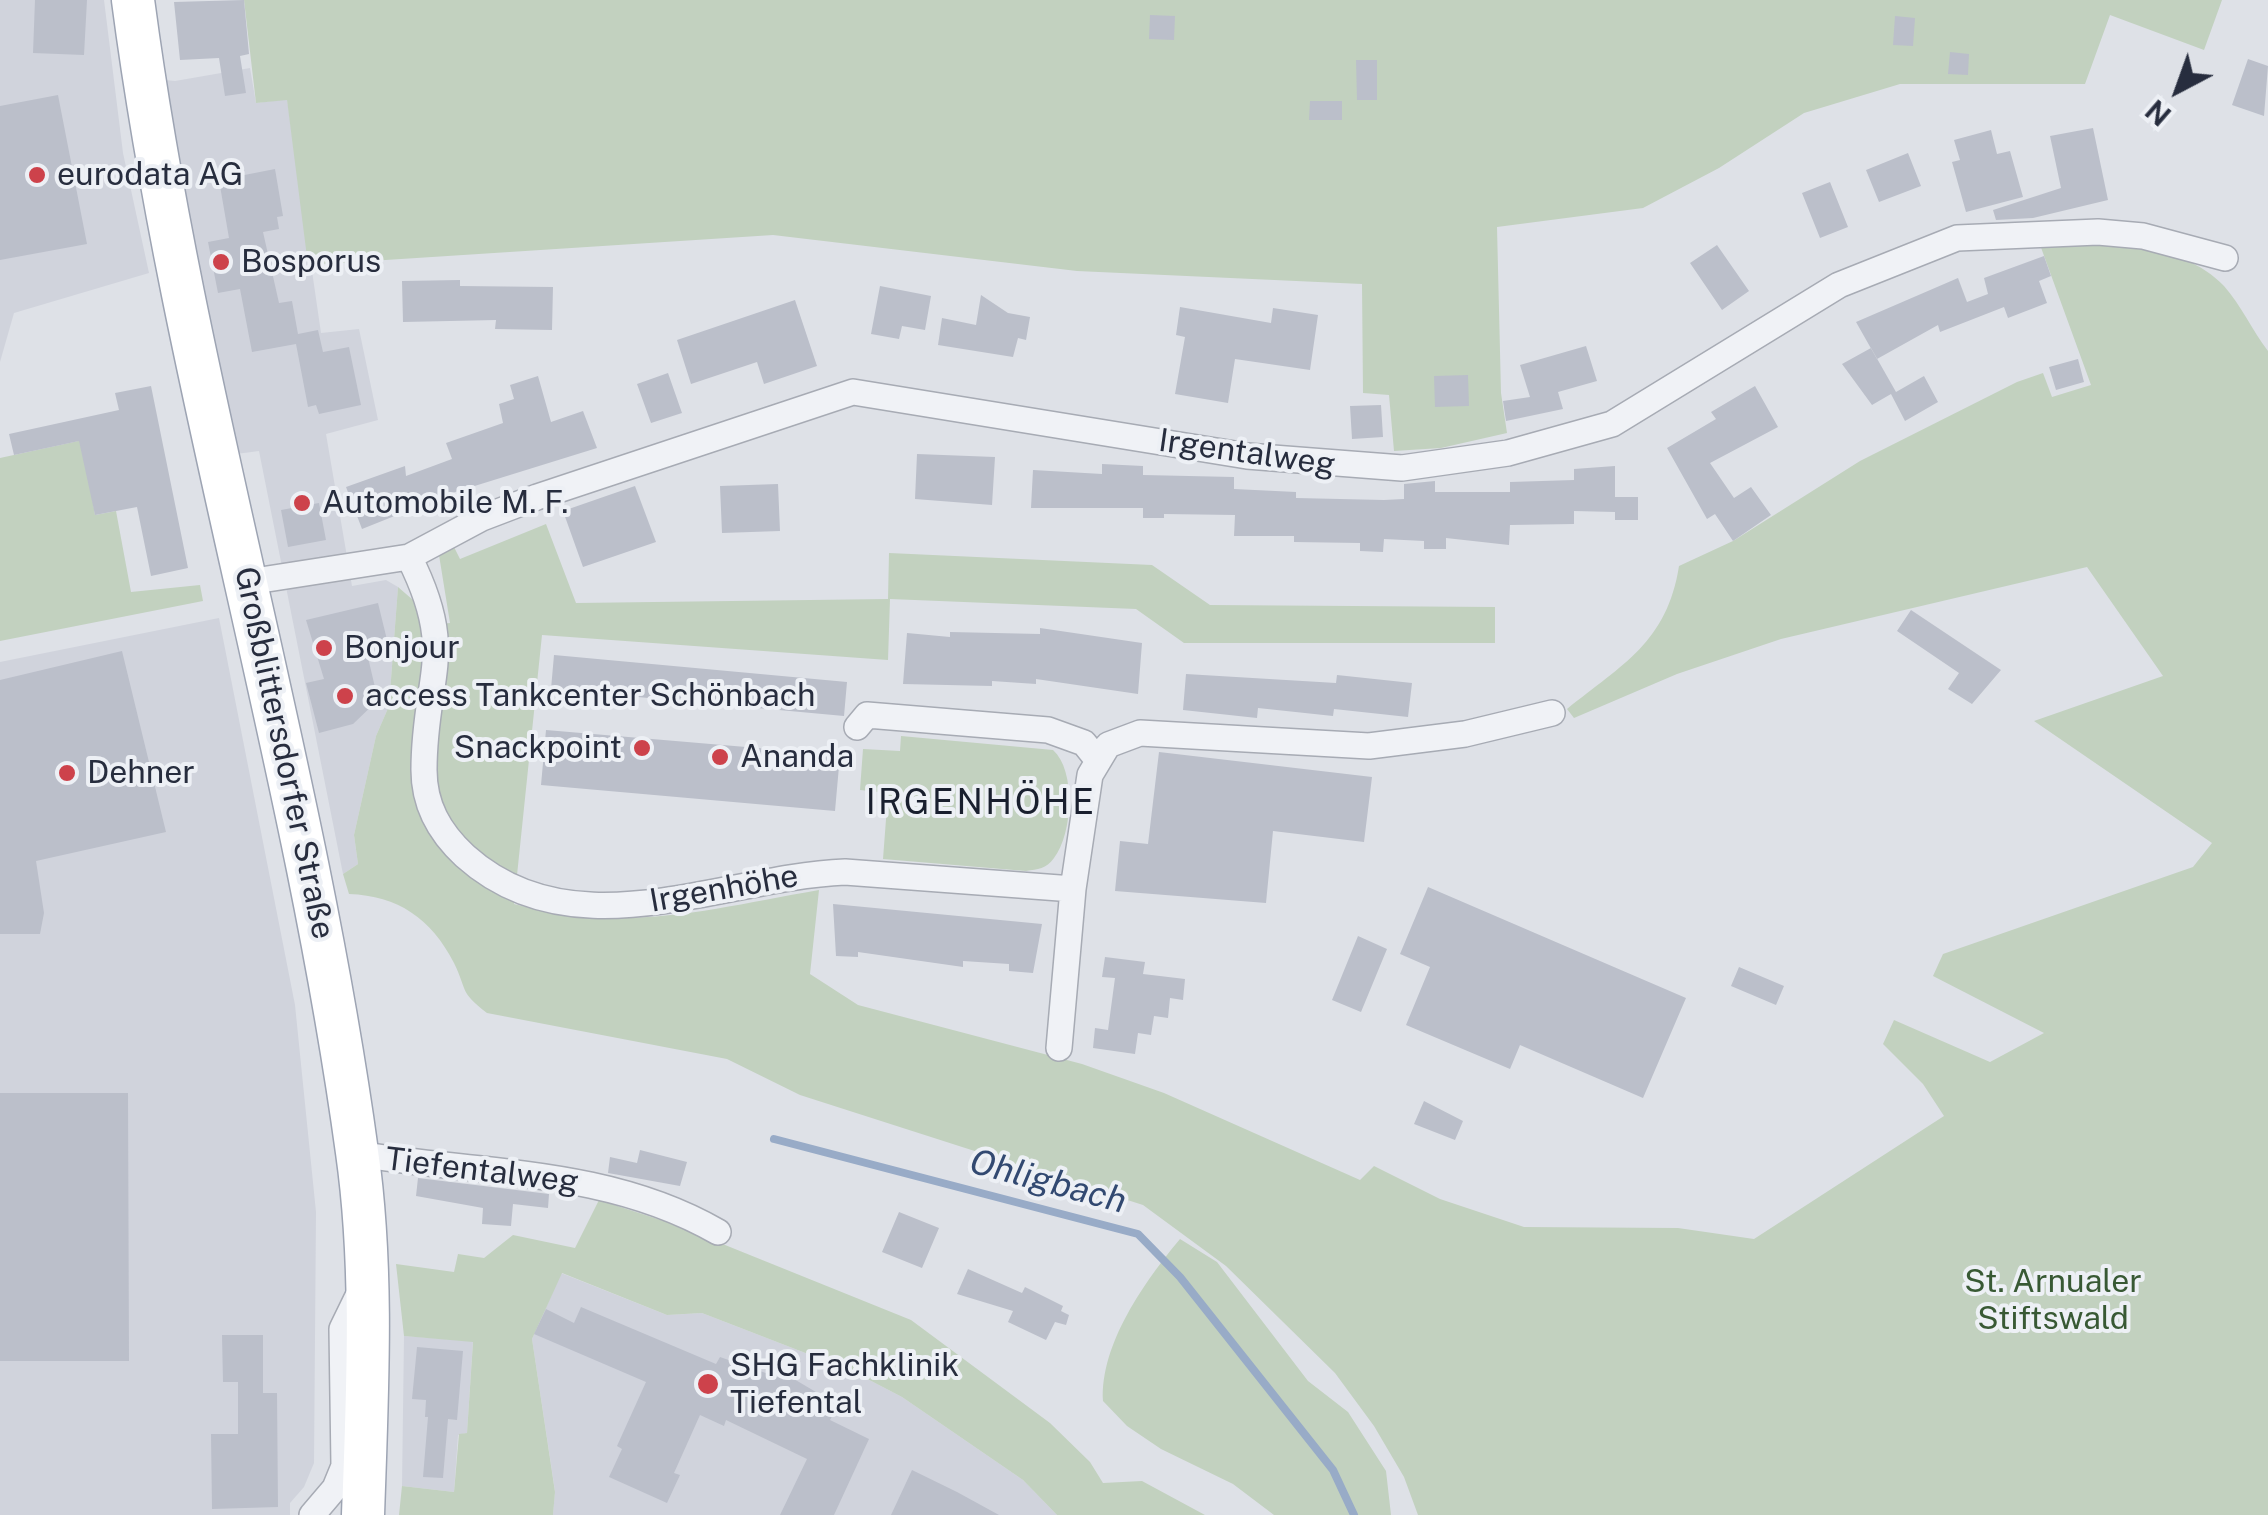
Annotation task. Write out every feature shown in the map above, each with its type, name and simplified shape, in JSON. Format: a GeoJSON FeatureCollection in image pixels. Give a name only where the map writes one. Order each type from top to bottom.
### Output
{"type":"FeatureCollection","features":[{"type":"Feature","properties":{"kind":"main road","name":"Großblittersdorfer Straße"},"geometry":{"type":"LineString","coordinates":[[133,0],[160,181],[308,854],[358,1154],[366,1282],[363,1515]]}},
{"type":"Feature","properties":{"kind":"street","name":"Irgentalweg"},"geometry":{"type":"LineString","coordinates":[[248,582],[409,557],[448,534],[519,504],[852,392],[1246,456],[1402,468],[1492,456],[1612,424],[1839,285],[1957,238],[2098,232],[2143,236],[2225,258]]}},
{"type":"Feature","properties":{"kind":"street","name":"Irgenhöhe"},"geometry":{"type":"LineString","coordinates":[[409,557],[428,594],[438,642],[424,757],[429,808],[459,850],[517,889],[588,904],[648,905],[802,875],[845,872],[1073,889]]}},
{"type":"Feature","properties":{"kind":"street"},"geometry":{"type":"LineString","coordinates":[[1059,1048],[1084,800],[1096,758],[1124,736],[1140,733],[1369,746],[1465,734],[1552,713]]}},
{"type":"Feature","properties":{"kind":"street"},"geometry":{"type":"LineString","coordinates":[[857,727],[866,715],[1048,730],[1084,744],[1096,758]]}},
{"type":"Feature","properties":{"kind":"street","name":"Tiefentalweg"},"geometry":{"type":"LineString","coordinates":[[358,1154],[580,1181],[691,1216],[718,1232]]}},
{"type":"Feature","properties":{"kind":"street"},"geometry":{"type":"LineString","coordinates":[[312,1515],[335,1488],[344,1466],[342,1329],[366,1282]]}},
{"type":"Feature","properties":{"kind":"shaded area"},"geometry":{"type":"Polygon","coordinates":[[[0,0],[104,0],[123,153],[149,273],[14,313],[0,362],[0,0]]]}},
{"type":"Feature","properties":{"kind":"shaded area"},"geometry":{"type":"Polygon","coordinates":[[[250,68],[256,103],[287,99],[321,333],[359,329],[378,420],[326,434],[352,586],[386,580],[398,587],[389,706],[376,736],[354,835],[358,864],[343,874],[259,451],[221,456],[144,78],[175,81],[250,68]]]}},
{"type":"Feature","properties":{"kind":"shaded area"},"geometry":{"type":"Polygon","coordinates":[[[219,618],[295,1005],[316,1212],[314,1463],[304,1487],[290,1503],[290,1515],[0,1515],[0,662],[219,618]]]}},
{"type":"Feature","properties":{"kind":"shaded area","name":"SHG Fachklinik Tiefental"},"geometry":{"type":"Polygon","coordinates":[[[561,1273],[667,1315],[702,1313],[852,1371],[902,1397],[1023,1480],[1057,1515],[553,1515],[555,1491],[532,1339],[561,1273]]]}},
{"type":"Feature","properties":{"kind":"shaded area"},"geometry":{"type":"Polygon","coordinates":[[[404,1336],[473,1341],[467,1433],[458,1435],[454,1492],[402,1486],[404,1336]]]}},
{"type":"Feature","properties":{"kind":"green space"},"geometry":{"type":"Polygon","coordinates":[[[244,0],[2222,0],[2204,50],[2110,15],[2085,84],[1900,84],[1804,113],[1719,168],[1643,208],[1497,227],[1501,393],[1507,433],[1441,448],[1394,451],[1389,395],[1363,393],[1362,284],[1077,271],[773,235],[308,265],[287,100],[256,103],[244,0]]]}},
{"type":"Feature","properties":{"kind":"green space","name":"St. Arnualer Stiftswald"},"geometry":{"type":"Polygon","coordinates":[[[2039,242],[2138,247],[2185,260],[2224,286],[2268,351],[2268,1515],[1418,1515],[1404,1477],[1374,1426],[1335,1373],[1226,1266],[1143,1205],[800,1095],[727,1059],[487,1013],[468,995],[445,947],[424,922],[383,899],[349,894],[343,874],[358,864],[354,835],[376,736],[389,706],[398,587],[413,600],[421,626],[450,623],[439,555],[452,543],[460,559],[546,524],[576,603],[888,599],[889,553],[1152,565],[1210,605],[1495,607],[1495,643],[1184,643],[1136,609],[890,599],[888,660],[542,635],[514,904],[555,913],[631,918],[704,911],[819,890],[810,974],[858,1005],[1082,1064],[1164,1093],[1360,1180],[1374,1166],[1440,1199],[1524,1227],[1678,1228],[1754,1239],[1944,1116],[1923,1084],[1883,1044],[1894,1020],[1990,1062],[2044,1033],[1933,976],[1943,954],[2193,867],[2212,843],[2034,721],[2163,676],[2087,567],[1781,639],[1677,674],[1574,718],[1567,709],[1624,664],[1653,633],[1673,592],[1679,566],[1733,541],[1860,461],[2017,382],[2043,373],[2052,397],[2091,385],[2039,242]]]}},
{"type":"Feature","properties":{"kind":"green space"},"geometry":{"type":"Polygon","coordinates":[[[83,440],[95,515],[116,511],[131,592],[200,585],[203,601],[0,641],[0,458],[83,440]]]}},
{"type":"Feature","properties":{"kind":"green space"},"geometry":{"type":"Polygon","coordinates":[[[901,736],[1053,750],[1066,772],[1069,802],[1065,834],[1054,858],[1045,866],[1026,871],[883,859],[888,793],[860,790],[863,749],[900,751],[901,736]]]}},
{"type":"Feature","properties":{"kind":"green space"},"geometry":{"type":"Polygon","coordinates":[[[599,1200],[673,1224],[911,1320],[1050,1423],[1090,1462],[1103,1483],[1142,1481],[1205,1515],[1057,1515],[1023,1480],[902,1397],[852,1371],[702,1313],[667,1315],[562,1273],[532,1339],[555,1492],[553,1515],[399,1515],[402,1486],[454,1492],[459,1434],[467,1433],[473,1342],[404,1336],[396,1264],[454,1272],[458,1254],[484,1258],[513,1235],[575,1248],[599,1200]]]}},
{"type":"Feature","properties":{"kind":"green space"},"geometry":{"type":"Polygon","coordinates":[[[1180,1239],[1217,1262],[1308,1381],[1348,1412],[1386,1471],[1391,1515],[1274,1515],[1233,1484],[1161,1449],[1127,1426],[1103,1401],[1109,1358],[1127,1314],[1180,1239]]]}},
{"type":"Feature","properties":{"kind":"building"},"geometry":{"type":"Polygon","coordinates":[[[35,0],[87,0],[84,55],[33,53],[35,0]]]}},
{"type":"Feature","properties":{"kind":"building"},"geometry":{"type":"Polygon","coordinates":[[[244,0],[249,54],[240,56],[246,93],[225,96],[219,58],[180,60],[174,2],[244,0]]]}},
{"type":"Feature","properties":{"kind":"building"},"geometry":{"type":"Polygon","coordinates":[[[1150,15],[1175,16],[1174,40],[1149,39],[1150,15]]]}},
{"type":"Feature","properties":{"kind":"building"},"geometry":{"type":"Polygon","coordinates":[[[1895,16],[1915,18],[1913,46],[1893,45],[1895,16]]]}},
{"type":"Feature","properties":{"kind":"building"},"geometry":{"type":"Polygon","coordinates":[[[1950,52],[1969,54],[1968,75],[1948,74],[1950,52]]]}},
{"type":"Feature","properties":{"kind":"building"},"geometry":{"type":"Polygon","coordinates":[[[2248,59],[2268,66],[2264,116],[2232,105],[2248,59]]]}},
{"type":"Feature","properties":{"kind":"building"},"geometry":{"type":"Polygon","coordinates":[[[1356,60],[1377,60],[1377,100],[1357,100],[1356,60]]]}},
{"type":"Feature","properties":{"kind":"building","name":"eurodata AG"},"geometry":{"type":"Polygon","coordinates":[[[58,95],[87,244],[0,260],[0,106],[58,95]]]}},
{"type":"Feature","properties":{"kind":"building"},"geometry":{"type":"Polygon","coordinates":[[[1310,101],[1342,101],[1342,120],[1309,120],[1310,101]]]}},
{"type":"Feature","properties":{"kind":"building"},"geometry":{"type":"Polygon","coordinates":[[[2093,128],[2108,200],[2033,218],[1996,220],[1993,210],[2061,188],[2050,136],[2093,128]]]}},
{"type":"Feature","properties":{"kind":"building"},"geometry":{"type":"Polygon","coordinates":[[[1991,130],[1997,154],[2010,151],[2023,197],[1966,212],[1952,162],[1960,160],[1954,140],[1991,130]]]}},
{"type":"Feature","properties":{"kind":"building"},"geometry":{"type":"Polygon","coordinates":[[[1908,153],[1921,186],[1879,202],[1866,170],[1908,153]]]}},
{"type":"Feature","properties":{"kind":"building"},"geometry":{"type":"Polygon","coordinates":[[[275,169],[283,216],[277,217],[279,229],[263,232],[279,303],[292,301],[298,334],[318,330],[323,352],[349,347],[361,405],[319,414],[316,405],[308,407],[296,344],[252,352],[240,289],[218,293],[208,242],[229,238],[219,180],[275,169]]]}},
{"type":"Feature","properties":{"kind":"building"},"geometry":{"type":"Polygon","coordinates":[[[1830,182],[1848,227],[1820,238],[1802,193],[1830,182]]]}},
{"type":"Feature","properties":{"kind":"building"},"geometry":{"type":"Polygon","coordinates":[[[1717,245],[1749,291],[1722,310],[1690,263],[1717,245]]]}},
{"type":"Feature","properties":{"kind":"building"},"geometry":{"type":"Polygon","coordinates":[[[2044,256],[2051,276],[2039,281],[2047,303],[2008,318],[2004,307],[1940,332],[1938,325],[1877,359],[1856,322],[1958,278],[1967,302],[1988,294],[1984,278],[2044,256]]]}},
{"type":"Feature","properties":{"kind":"building"},"geometry":{"type":"Polygon","coordinates":[[[460,280],[460,286],[553,287],[552,330],[495,329],[496,320],[403,322],[402,281],[460,280]]]}},
{"type":"Feature","properties":{"kind":"building"},"geometry":{"type":"Polygon","coordinates":[[[880,286],[931,296],[925,330],[902,326],[899,339],[871,334],[880,286]]]}},
{"type":"Feature","properties":{"kind":"building"},"geometry":{"type":"Polygon","coordinates":[[[981,295],[1008,313],[1030,317],[1026,340],[1018,338],[1013,357],[938,345],[942,318],[976,325],[981,295]]]}},
{"type":"Feature","properties":{"kind":"building"},"geometry":{"type":"Polygon","coordinates":[[[795,300],[817,366],[764,384],[757,362],[691,384],[677,340],[795,300]]]}},
{"type":"Feature","properties":{"kind":"building"},"geometry":{"type":"Polygon","coordinates":[[[1180,307],[1271,323],[1273,308],[1318,315],[1310,370],[1235,359],[1228,403],[1175,394],[1185,337],[1176,335],[1180,307]]]}},
{"type":"Feature","properties":{"kind":"building"},"geometry":{"type":"Polygon","coordinates":[[[1586,346],[1597,381],[1558,392],[1563,409],[1506,421],[1503,401],[1530,397],[1520,365],[1586,346]]]}},
{"type":"Feature","properties":{"kind":"building"},"geometry":{"type":"Polygon","coordinates":[[[1871,348],[1896,392],[1924,376],[1938,402],[1905,421],[1891,394],[1872,405],[1842,364],[1871,348]]]}},
{"type":"Feature","properties":{"kind":"building"},"geometry":{"type":"Polygon","coordinates":[[[2078,359],[2084,382],[2056,390],[2049,367],[2078,359]]]}},
{"type":"Feature","properties":{"kind":"building"},"geometry":{"type":"Polygon","coordinates":[[[668,373],[682,413],[651,423],[637,384],[668,373]]]}},
{"type":"Feature","properties":{"kind":"building"},"geometry":{"type":"Polygon","coordinates":[[[1468,375],[1469,406],[1435,407],[1434,376],[1468,375]]]}},
{"type":"Feature","properties":{"kind":"building"},"geometry":{"type":"Polygon","coordinates":[[[538,376],[551,422],[583,411],[597,448],[452,493],[362,529],[346,487],[405,466],[406,476],[452,459],[446,443],[503,423],[499,404],[514,399],[510,385],[538,376]]]}},
{"type":"Feature","properties":{"kind":"building"},"geometry":{"type":"Polygon","coordinates":[[[151,386],[188,568],[151,576],[137,507],[95,515],[79,441],[14,455],[9,434],[119,410],[115,393],[151,386]]]}},
{"type":"Feature","properties":{"kind":"building"},"geometry":{"type":"Polygon","coordinates":[[[1755,386],[1778,427],[1710,463],[1734,498],[1751,487],[1771,515],[1733,541],[1715,514],[1707,519],[1667,448],[1716,419],[1711,412],[1755,386]]]}},
{"type":"Feature","properties":{"kind":"building"},"geometry":{"type":"Polygon","coordinates":[[[1381,405],[1383,437],[1352,439],[1350,406],[1381,405]]]}},
{"type":"Feature","properties":{"kind":"building"},"geometry":{"type":"Polygon","coordinates":[[[917,454],[995,457],[992,505],[915,499],[917,454]]]}},
{"type":"Feature","properties":{"kind":"building"},"geometry":{"type":"Polygon","coordinates":[[[1102,464],[1143,466],[1143,475],[1234,477],[1234,489],[1296,492],[1296,498],[1384,500],[1404,499],[1404,484],[1435,481],[1435,492],[1510,492],[1510,482],[1574,480],[1574,469],[1615,466],[1615,497],[1638,497],[1638,520],[1615,520],[1615,512],[1574,511],[1574,524],[1510,525],[1509,545],[1446,538],[1446,549],[1424,549],[1424,541],[1384,539],[1383,552],[1360,551],[1360,543],[1294,542],[1294,536],[1234,536],[1235,515],[1164,514],[1164,518],[1143,518],[1143,508],[1031,508],[1033,470],[1102,474],[1102,464]]]}},
{"type":"Feature","properties":{"kind":"building"},"geometry":{"type":"Polygon","coordinates":[[[778,484],[780,531],[722,533],[720,486],[778,484]]]}},
{"type":"Feature","properties":{"kind":"building"},"geometry":{"type":"Polygon","coordinates":[[[635,486],[656,542],[583,567],[563,511],[635,486]]]}},
{"type":"Feature","properties":{"kind":"building"},"geometry":{"type":"Polygon","coordinates":[[[319,503],[326,540],[288,547],[281,510],[319,503]]]}},
{"type":"Feature","properties":{"kind":"building"},"geometry":{"type":"Polygon","coordinates":[[[378,603],[388,644],[366,649],[378,700],[353,724],[319,733],[306,683],[324,679],[306,620],[378,603]]]}},
{"type":"Feature","properties":{"kind":"building"},"geometry":{"type":"Polygon","coordinates":[[[1911,610],[2001,670],[1972,704],[1948,689],[1959,673],[1897,631],[1911,610]]]}},
{"type":"Feature","properties":{"kind":"building"},"geometry":{"type":"Polygon","coordinates":[[[1040,628],[1142,643],[1138,694],[1036,679],[1036,684],[992,681],[992,686],[903,684],[907,633],[950,637],[950,632],[1040,634],[1040,628]]]}},
{"type":"Feature","properties":{"kind":"building"},"geometry":{"type":"Polygon","coordinates":[[[122,651],[166,832],[36,861],[44,913],[40,934],[0,934],[0,680],[122,651]]]}},
{"type":"Feature","properties":{"kind":"building"},"geometry":{"type":"Polygon","coordinates":[[[554,655],[847,682],[844,716],[551,689],[554,655]]]}},
{"type":"Feature","properties":{"kind":"building"},"geometry":{"type":"Polygon","coordinates":[[[1186,674],[1336,683],[1337,675],[1412,683],[1408,717],[1334,709],[1333,716],[1258,708],[1257,718],[1183,710],[1186,674]]]}},
{"type":"Feature","properties":{"kind":"building"},"geometry":{"type":"Polygon","coordinates":[[[546,730],[840,755],[835,811],[541,785],[546,730]]]}},
{"type":"Feature","properties":{"kind":"building"},"geometry":{"type":"Polygon","coordinates":[[[1159,752],[1372,777],[1364,842],[1273,831],[1266,903],[1115,891],[1120,841],[1148,844],[1159,752]]]}},
{"type":"Feature","properties":{"kind":"building"},"geometry":{"type":"Polygon","coordinates":[[[1428,887],[1686,998],[1643,1098],[1520,1045],[1510,1069],[1406,1025],[1430,967],[1400,954],[1428,887]]]}},
{"type":"Feature","properties":{"kind":"building"},"geometry":{"type":"Polygon","coordinates":[[[833,904],[1042,924],[1033,973],[1009,971],[1009,964],[963,961],[963,967],[858,952],[858,957],[836,956],[833,904]]]}},
{"type":"Feature","properties":{"kind":"building"},"geometry":{"type":"Polygon","coordinates":[[[1358,936],[1387,949],[1361,1012],[1332,1000],[1358,936]]]}},
{"type":"Feature","properties":{"kind":"building"},"geometry":{"type":"Polygon","coordinates":[[[1105,957],[1145,962],[1143,974],[1185,979],[1183,1000],[1170,998],[1168,1018],[1154,1016],[1151,1035],[1138,1033],[1135,1054],[1093,1048],[1095,1028],[1108,1030],[1115,978],[1102,977],[1105,957]]]}},
{"type":"Feature","properties":{"kind":"building"},"geometry":{"type":"Polygon","coordinates":[[[1739,967],[1784,986],[1776,1005],[1731,986],[1739,967]]]}},
{"type":"Feature","properties":{"kind":"building"},"geometry":{"type":"Polygon","coordinates":[[[0,1093],[128,1093],[129,1361],[0,1361],[0,1093]]]}},
{"type":"Feature","properties":{"kind":"building"},"geometry":{"type":"Polygon","coordinates":[[[1424,1101],[1463,1121],[1455,1140],[1414,1124],[1424,1101]]]}},
{"type":"Feature","properties":{"kind":"building"},"geometry":{"type":"Polygon","coordinates":[[[640,1150],[687,1162],[680,1186],[608,1173],[610,1157],[637,1163],[640,1150]]]}},
{"type":"Feature","properties":{"kind":"building"},"geometry":{"type":"Polygon","coordinates":[[[418,1178],[549,1194],[548,1208],[513,1204],[511,1226],[482,1224],[483,1208],[416,1196],[418,1178]]]}},
{"type":"Feature","properties":{"kind":"building"},"geometry":{"type":"Polygon","coordinates":[[[899,1212],[939,1228],[922,1268],[882,1252],[899,1212]]]}},
{"type":"Feature","properties":{"kind":"building"},"geometry":{"type":"Polygon","coordinates":[[[968,1269],[1022,1293],[1025,1287],[1063,1306],[1061,1311],[1069,1315],[1066,1325],[1055,1322],[1046,1340],[1008,1322],[1013,1311],[957,1294],[968,1269]]]}},
{"type":"Feature","properties":{"kind":"building"},"geometry":{"type":"Polygon","coordinates":[[[581,1307],[716,1364],[720,1357],[780,1378],[782,1372],[838,1405],[830,1420],[869,1439],[834,1515],[780,1515],[807,1459],[726,1420],[724,1426],[700,1415],[674,1473],[680,1475],[667,1503],[609,1477],[622,1449],[617,1446],[646,1382],[534,1334],[546,1309],[574,1323],[581,1307]]]}},
{"type":"Feature","properties":{"kind":"building"},"geometry":{"type":"Polygon","coordinates":[[[222,1335],[263,1335],[263,1393],[277,1393],[278,1507],[212,1509],[211,1434],[238,1434],[238,1382],[223,1382],[222,1335]]]}},
{"type":"Feature","properties":{"kind":"building"},"geometry":{"type":"Polygon","coordinates":[[[417,1347],[463,1351],[457,1420],[448,1419],[443,1478],[423,1477],[428,1417],[426,1400],[412,1399],[417,1347]]]}},
{"type":"Feature","properties":{"kind":"building"},"geometry":{"type":"Polygon","coordinates":[[[912,1470],[957,1492],[999,1515],[891,1515],[912,1470]]]}},
{"type":"Feature","properties":{"kind":"waterway","name":"Ohligbach"},"geometry":{"type":"LineString","coordinates":[[774,1139],[1138,1234],[1180,1277],[1333,1470],[1354,1515]]}},
{"type":"Feature","properties":{"kind":"place","name":"eurodata AG"},"geometry":{"type":"Point","coordinates":[37,175]}},
{"type":"Feature","properties":{"kind":"place","name":"Bosporus"},"geometry":{"type":"Point","coordinates":[221,262]}},
{"type":"Feature","properties":{"kind":"place","name":"Automobile M. F."},"geometry":{"type":"Point","coordinates":[302,503]}},
{"type":"Feature","properties":{"kind":"place","name":"Bonjour"},"geometry":{"type":"Point","coordinates":[324,648]}},
{"type":"Feature","properties":{"kind":"place","name":"access Tankcenter Schönbach"},"geometry":{"type":"Point","coordinates":[345,696]}},
{"type":"Feature","properties":{"kind":"place","name":"Snackpoint"},"geometry":{"type":"Point","coordinates":[642,748]}},
{"type":"Feature","properties":{"kind":"place","name":"Ananda"},"geometry":{"type":"Point","coordinates":[720,757]}},
{"type":"Feature","properties":{"kind":"place","name":"Dehner"},"geometry":{"type":"Point","coordinates":[67,773]}},
{"type":"Feature","properties":{"kind":"place","name":"SHG Fachklinik Tiefental"},"geometry":{"type":"Point","coordinates":[708,1384]}},
{"type":"Feature","properties":{"kind":"district","name":"IRGENHÖHE"},"geometry":{"type":"Point","coordinates":[981,803]}}]}
